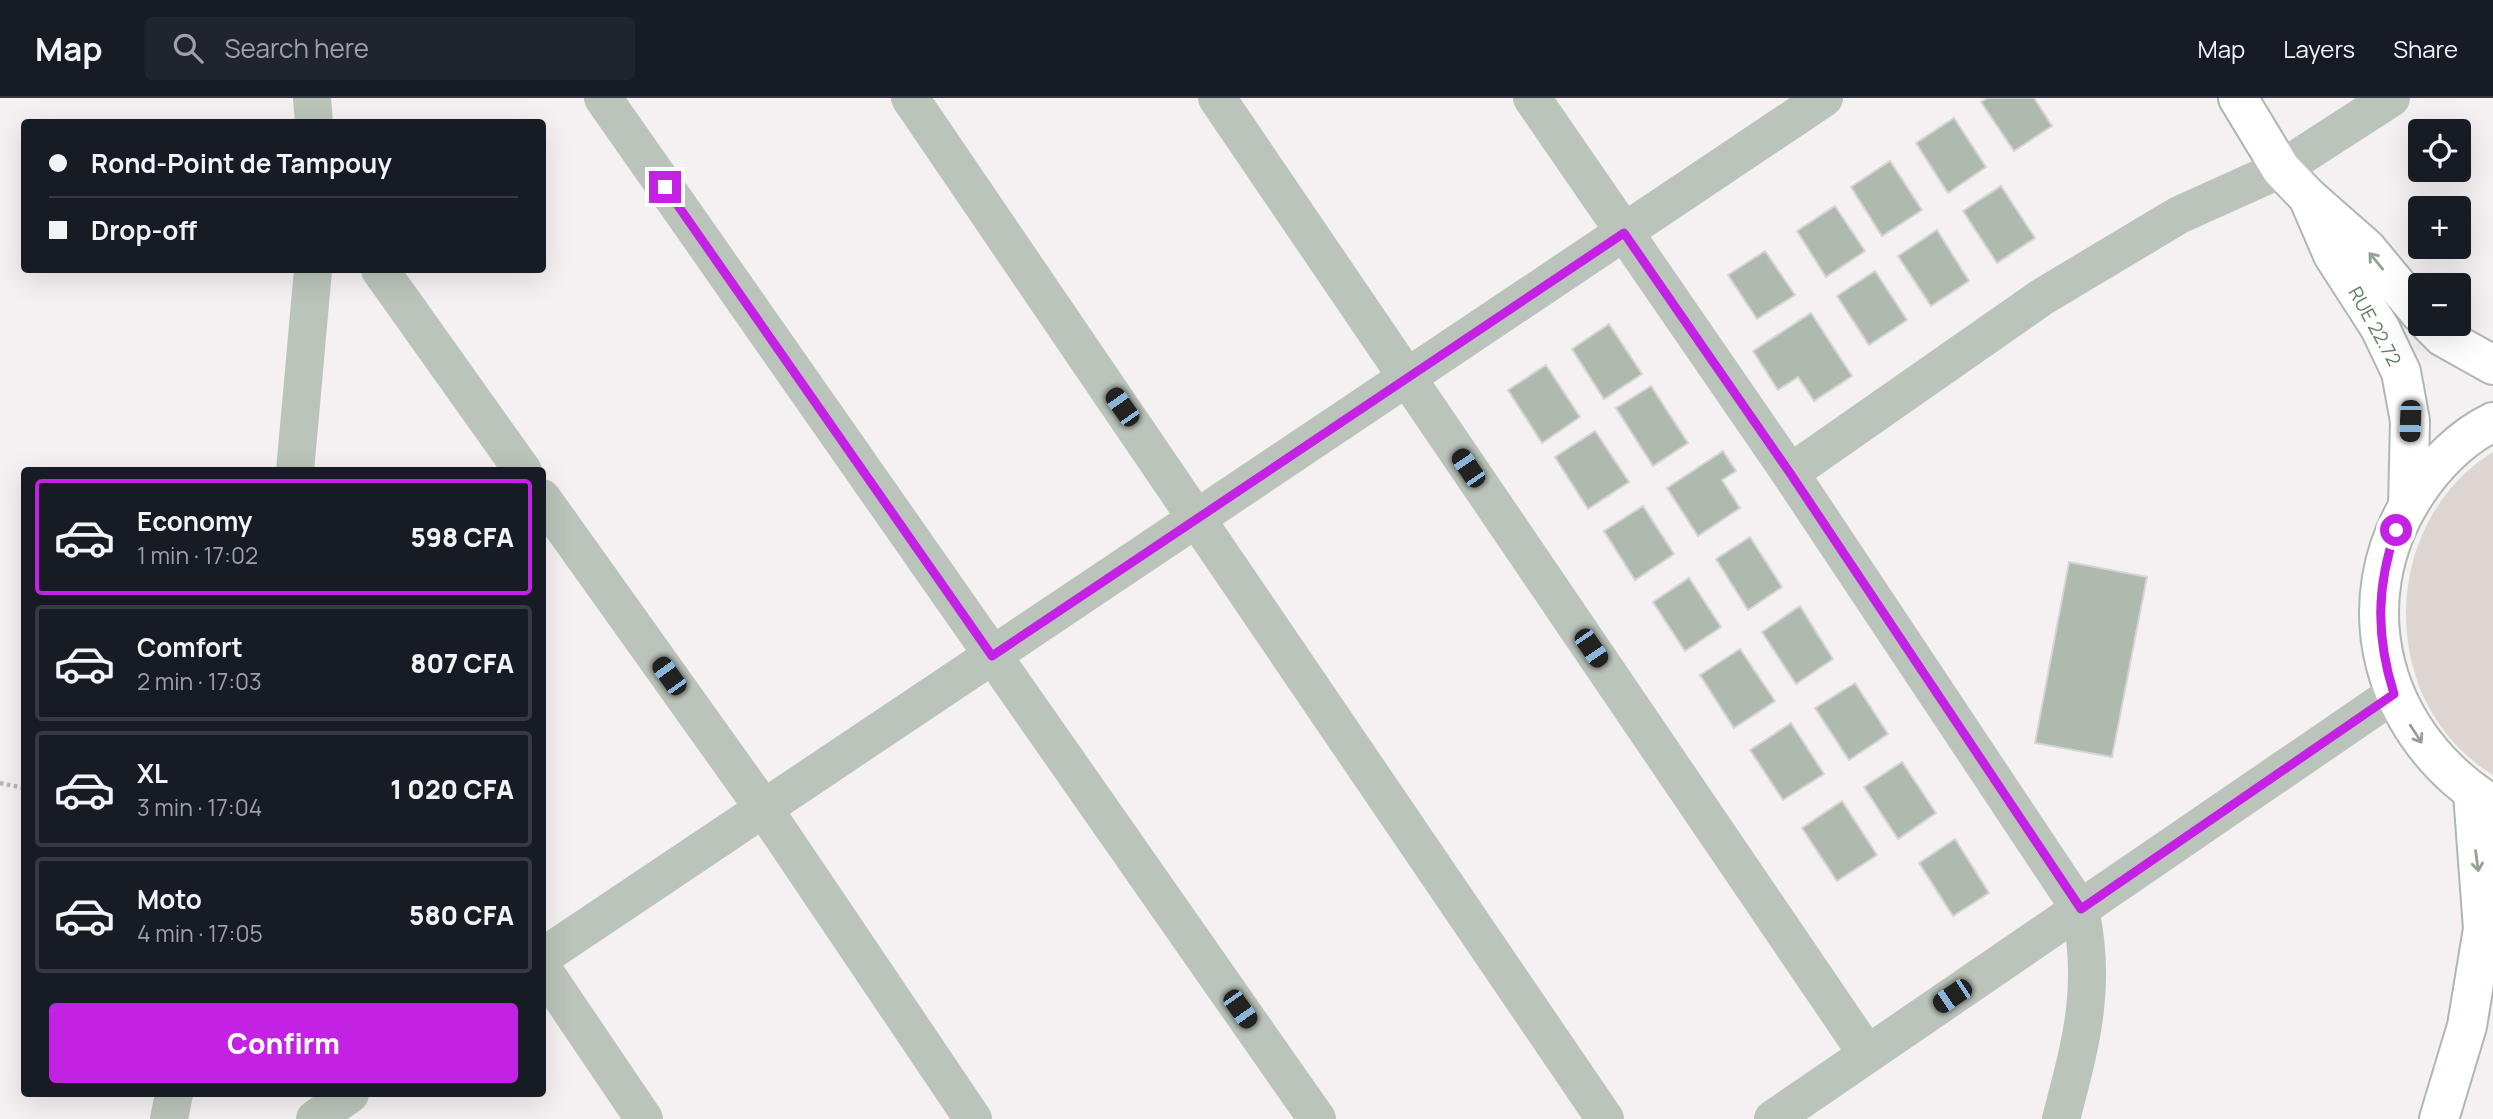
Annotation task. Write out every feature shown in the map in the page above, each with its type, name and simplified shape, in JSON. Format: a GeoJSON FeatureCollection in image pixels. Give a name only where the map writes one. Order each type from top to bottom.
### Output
{"type":"FeatureCollection","features":[{"type":"Feature","properties":{"kind":"street"},"geometry":{"type":"LineString","coordinates":[[312,98],[314,119]]}},
{"type":"Feature","properties":{"kind":"street"},"geometry":{"type":"LineString","coordinates":[[603,98],[1317,1119]]}},
{"type":"Feature","properties":{"kind":"street"},"geometry":{"type":"LineString","coordinates":[[910,98],[1605,1119]]}},
{"type":"Feature","properties":{"kind":"street"},"geometry":{"type":"LineString","coordinates":[[1217,98],[1867,1054]]}},
{"type":"Feature","properties":{"kind":"street"},"geometry":{"type":"LineString","coordinates":[[1532,98],[1790,473],[2081,909],[2090,982],[2087,1015],[2061,1119]]}},
{"type":"Feature","properties":{"kind":"street"},"geometry":{"type":"LineString","coordinates":[[546,954],[1824,98]]}},
{"type":"Feature","properties":{"kind":"street","name":"RUE 22.72"},"geometry":{"type":"LineString","coordinates":[[2238,98],[2281,169],[2308,197],[2366,248],[2408,299]]}},
{"type":"Feature","properties":{"kind":"street"},"geometry":{"type":"LineString","coordinates":[[1790,473],[2042,297],[2179,215],[2281,169],[2391,98]]}},
{"type":"Feature","properties":{"kind":"street","name":"RUE 22.72"},"geometry":{"type":"LineString","coordinates":[[2308,197],[2333,255],[2380,328],[2401,372],[2410,421],[2408,505]]}},
{"type":"Feature","properties":{"kind":"street"},"geometry":{"type":"LineString","coordinates":[[295,467],[313,273]]}},
{"type":"Feature","properties":{"kind":"street"},"geometry":{"type":"LineString","coordinates":[[382,273],[520,467]]}},
{"type":"Feature","properties":{"kind":"street"},"geometry":{"type":"LineString","coordinates":[[2442,336],[2493,365]]}},
{"type":"Feature","properties":{"kind":"street"},"geometry":{"type":"LineString","coordinates":[[2439,1119],[2467,1026],[2483,929],[2483,799],[2426,749],[2394,694],[2380,640],[2381,584],[2396,530],[2408,505],[2443,459],[2493,422]]}},
{"type":"Feature","properties":{"kind":"street"},"geometry":{"type":"LineString","coordinates":[[546,504],[764,809],[973,1119]]}},
{"type":"Feature","properties":{"kind":"street"},"geometry":{"type":"LineString","coordinates":[[1790,1114],[1867,1054],[2394,694]]}},
{"type":"Feature","properties":{"kind":"street"},"geometry":{"type":"LineString","coordinates":[[2467,1026],[2493,973]]}},
{"type":"Feature","properties":{"kind":"street"},"geometry":{"type":"LineString","coordinates":[[546,974],[644,1119]]}},
{"type":"Feature","properties":{"kind":"street"},"geometry":{"type":"LineString","coordinates":[[169,1119],[173,1097]]}},
{"type":"Feature","properties":{"kind":"street"},"geometry":{"type":"LineString","coordinates":[[315,1119],[346,1097]]}},
{"type":"Feature","properties":{"kind":"path"},"geometry":{"type":"LineString","coordinates":[[0,783],[21,787]]}},
{"type":"Feature","properties":{"kind":"shaded area"},"geometry":{"type":"Polygon","coordinates":[[[2493,452],[2493,775],[2455,744],[2427,705],[2411,660],[2406,614],[2412,567],[2428,522],[2455,483],[2493,452]]]}},
{"type":"Feature","properties":{"kind":"building"},"geometry":{"type":"Polygon","coordinates":[[[1988,98],[2034,98],[2052,126],[2014,151],[1981,102],[1988,98]]]}},
{"type":"Feature","properties":{"kind":"building"},"geometry":{"type":"Polygon","coordinates":[[[1954,118],[1986,167],[1948,193],[1916,143],[1954,118]]]}},
{"type":"Feature","properties":{"kind":"building"},"geometry":{"type":"Polygon","coordinates":[[[1890,161],[1922,210],[1882,236],[1851,187],[1890,161]]]}},
{"type":"Feature","properties":{"kind":"building"},"geometry":{"type":"Polygon","coordinates":[[[2001,186],[2035,238],[1997,263],[1963,211],[2001,186]]]}},
{"type":"Feature","properties":{"kind":"building"},"geometry":{"type":"Polygon","coordinates":[[[1835,206],[1865,251],[1826,277],[1797,231],[1835,206]]]}},
{"type":"Feature","properties":{"kind":"building"},"geometry":{"type":"Polygon","coordinates":[[[1937,230],[1969,281],[1931,306],[1898,256],[1937,230]]]}},
{"type":"Feature","properties":{"kind":"building"},"geometry":{"type":"Polygon","coordinates":[[[1765,251],[1795,295],[1757,319],[1728,275],[1765,251]]]}},
{"type":"Feature","properties":{"kind":"building"},"geometry":{"type":"Polygon","coordinates":[[[1875,271],[1907,320],[1869,345],[1837,296],[1875,271]]]}},
{"type":"Feature","properties":{"kind":"building"},"geometry":{"type":"Polygon","coordinates":[[[1811,313],[1852,376],[1814,401],[1798,377],[1778,390],[1753,351],[1811,313]]]}},
{"type":"Feature","properties":{"kind":"building"},"geometry":{"type":"Polygon","coordinates":[[[1609,324],[1642,374],[1604,399],[1572,349],[1609,324]]]}},
{"type":"Feature","properties":{"kind":"building"},"geometry":{"type":"Polygon","coordinates":[[[1546,365],[1580,417],[1542,443],[1508,390],[1546,365]]]}},
{"type":"Feature","properties":{"kind":"building"},"geometry":{"type":"Polygon","coordinates":[[[1651,386],[1688,443],[1653,466],[1616,408],[1651,386]]]}},
{"type":"Feature","properties":{"kind":"building"},"geometry":{"type":"Polygon","coordinates":[[[1595,431],[1629,482],[1588,509],[1555,457],[1595,431]]]}},
{"type":"Feature","properties":{"kind":"building"},"geometry":{"type":"Polygon","coordinates":[[[1723,451],[1736,471],[1722,480],[1740,508],[1698,536],[1667,488],[1723,451]]]}},
{"type":"Feature","properties":{"kind":"building"},"geometry":{"type":"Polygon","coordinates":[[[1643,506],[1674,554],[1635,580],[1604,531],[1643,506]]]}},
{"type":"Feature","properties":{"kind":"building"},"geometry":{"type":"Polygon","coordinates":[[[1750,537],[1782,587],[1748,610],[1716,559],[1750,537]]]}},
{"type":"Feature","properties":{"kind":"building"},"geometry":{"type":"Polygon","coordinates":[[[2069,562],[2147,577],[2112,757],[2035,743],[2069,562]]]}},
{"type":"Feature","properties":{"kind":"building"},"geometry":{"type":"Polygon","coordinates":[[[1689,578],[1721,627],[1685,651],[1653,602],[1689,578]]]}},
{"type":"Feature","properties":{"kind":"building"},"geometry":{"type":"Polygon","coordinates":[[[1800,606],[1833,659],[1796,684],[1762,632],[1800,606]]]}},
{"type":"Feature","properties":{"kind":"building"},"geometry":{"type":"Polygon","coordinates":[[[1740,649],[1775,701],[1734,728],[1700,675],[1740,649]]]}},
{"type":"Feature","properties":{"kind":"building"},"geometry":{"type":"Polygon","coordinates":[[[1855,683],[1888,734],[1849,760],[1815,708],[1855,683]]]}},
{"type":"Feature","properties":{"kind":"building"},"geometry":{"type":"Polygon","coordinates":[[[1791,723],[1824,774],[1783,800],[1750,750],[1791,723]]]}},
{"type":"Feature","properties":{"kind":"building"},"geometry":{"type":"Polygon","coordinates":[[[1902,762],[1936,813],[1898,839],[1864,787],[1902,762]]]}},
{"type":"Feature","properties":{"kind":"building"},"geometry":{"type":"Polygon","coordinates":[[[1842,801],[1877,855],[1837,881],[1802,828],[1842,801]]]}},
{"type":"Feature","properties":{"kind":"building"},"geometry":{"type":"Polygon","coordinates":[[[1955,839],[1989,893],[1953,916],[1919,863],[1955,839]]]}},
{"type":"Feature","properties":{"kind":"route"},"geometry":{"type":"LineString","coordinates":[[665,187],[992,656],[1624,233],[1790,473],[2081,909],[2394,694],[2380,640],[2379,612],[2381,584],[2396,530]]}}]}
